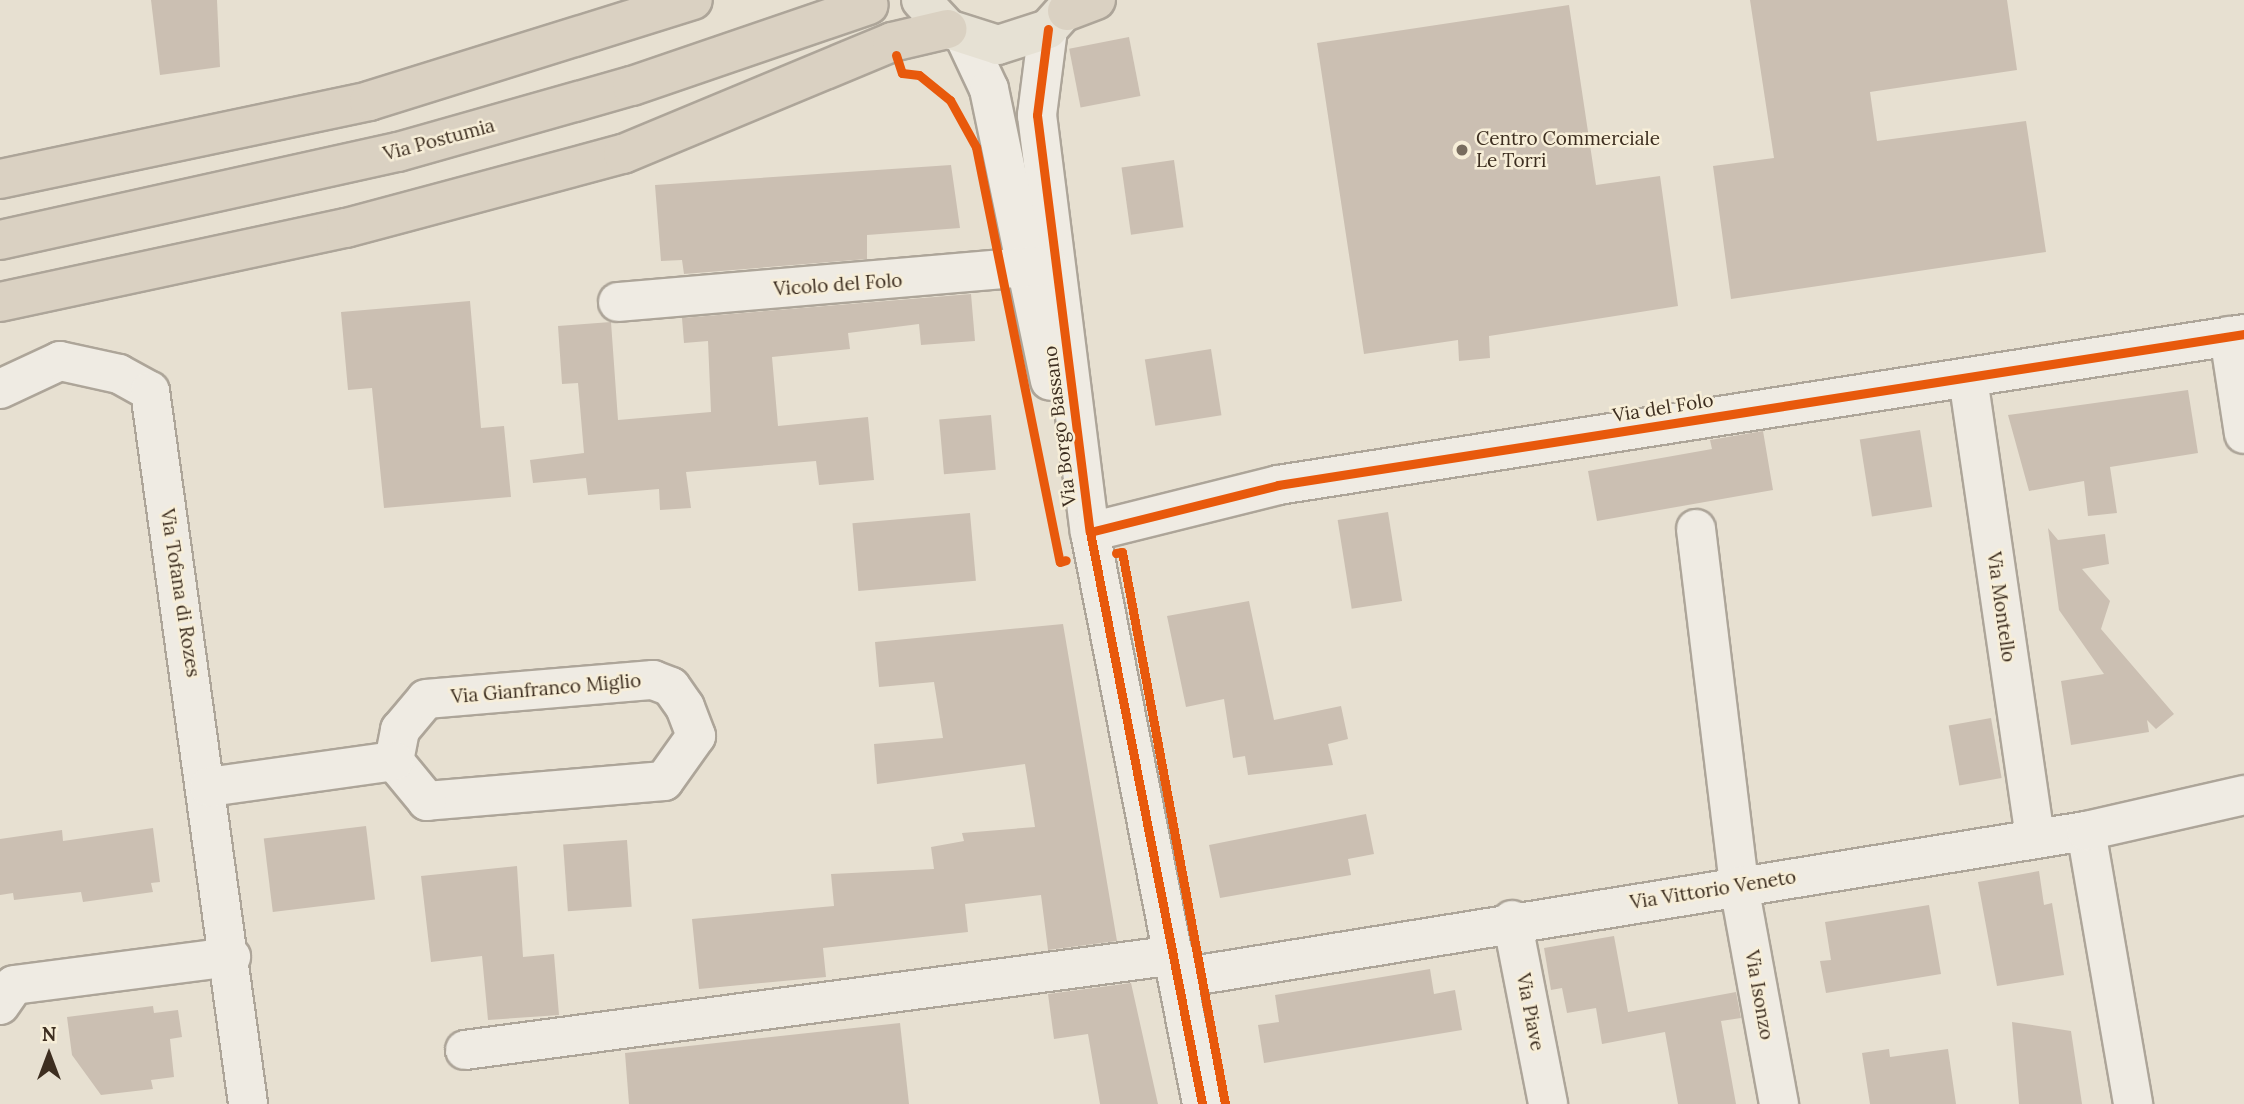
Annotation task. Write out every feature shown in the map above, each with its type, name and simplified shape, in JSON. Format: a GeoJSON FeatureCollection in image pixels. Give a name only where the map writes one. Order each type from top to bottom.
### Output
{"type":"FeatureCollection","features":[{"type":"Feature","properties":{"kind":"highway"},"geometry":{"type":"LineString","coordinates":[[0,179],[369,102],[693,0]]}},
{"type":"Feature","properties":{"kind":"highway","name":"Via Postumia"},"geometry":{"type":"LineString","coordinates":[[0,240],[398,152],[632,86],[869,5]]}},
{"type":"Feature","properties":{"kind":"highway"},"geometry":{"type":"LineString","coordinates":[[0,302],[346,228],[622,154],[892,42],[956,34]]}},
{"type":"Feature","properties":{"kind":"main road","name":"Via Borgo Bassano"},"geometry":{"type":"LineString","coordinates":[[921,0],[956,34],[998,45],[1071,10]]}},
{"type":"Feature","properties":{"kind":"street","name":"Via Borgo Bassano"},"geometry":{"type":"LineString","coordinates":[[1040,266],[1037,115],[1071,10]]}},
{"type":"Feature","properties":{"kind":"street","name":"Via Borgo Bassano"},"geometry":{"type":"LineString","coordinates":[[956,34],[989,89],[1040,266],[1090,532],[1178,967],[1202,1104]]}},
{"type":"Feature","properties":{"kind":"street","name":"Vicolo del Folo"},"geometry":{"type":"LineString","coordinates":[[618,302],[1040,266]]}},
{"type":"Feature","properties":{"kind":"street","name":"Via del Folo"},"geometry":{"type":"LineString","coordinates":[[1090,532],[1279,485],[2236,335]]}},
{"type":"Feature","properties":{"kind":"street"},"geometry":{"type":"LineString","coordinates":[[2236,335],[2244,434]]}},
{"type":"Feature","properties":{"kind":"street","name":"Via Tofana di Rozes"},"geometry":{"type":"LineString","coordinates":[[0,389],[60,361],[119,374],[150,391],[209,788],[248,1104]]}},
{"type":"Feature","properties":{"kind":"street","name":"Via Montello"},"geometry":{"type":"LineString","coordinates":[[1968,378],[2035,836]]}},
{"type":"Feature","properties":{"kind":"street","name":"Via Isonzo"},"geometry":{"type":"LineString","coordinates":[[1696,529],[1739,886],[1779,1104]]}},
{"type":"Feature","properties":{"kind":"street","name":"Via Gianfranco Miglio"},"geometry":{"type":"LineString","coordinates":[[653,680],[671,687],[685,707],[696,736],[664,781],[427,801],[394,761],[401,730],[426,698],[653,680]]}},
{"type":"Feature","properties":{"kind":"street"},"geometry":{"type":"LineString","coordinates":[[209,788],[394,761]]}},
{"type":"Feature","properties":{"kind":"street","name":"Via Vittorio Veneto"},"geometry":{"type":"LineString","coordinates":[[465,1050],[1178,967],[1512,920],[1739,886],[2035,836],[2086,831],[2244,795]]}},
{"type":"Feature","properties":{"kind":"street"},"geometry":{"type":"LineString","coordinates":[[2086,831],[2133,1104]]}},
{"type":"Feature","properties":{"kind":"street","name":"Via Piave"},"geometry":{"type":"LineString","coordinates":[[1512,920],[1548,1104]]}},
{"type":"Feature","properties":{"kind":"street"},"geometry":{"type":"LineString","coordinates":[[0,1005],[14,985],[230,957]]}},
{"type":"Feature","properties":{"kind":"building"},"geometry":{"type":"Polygon","coordinates":[[[151,0],[217,0],[220,67],[160,75],[151,0]]]}},
{"type":"Feature","properties":{"kind":"building"},"geometry":{"type":"Polygon","coordinates":[[[1750,0],[2007,0],[2017,70],[1870,92],[1877,141],[2026,121],[2046,252],[1731,299],[1713,166],[1774,158],[1750,0]]]}},
{"type":"Feature","properties":{"kind":"building"},"geometry":{"type":"Polygon","coordinates":[[[1569,5],[1596,185],[1660,176],[1678,306],[1489,336],[1490,358],[1459,361],[1458,340],[1364,354],[1317,43],[1569,5]]]}},
{"type":"Feature","properties":{"kind":"building"},"geometry":{"type":"Polygon","coordinates":[[[1129,37],[1140,96],[1081,108],[1069,49],[1129,37]]]}},
{"type":"Feature","properties":{"kind":"building"},"geometry":{"type":"Polygon","coordinates":[[[1174,160],[1183,227],[1131,235],[1122,167],[1174,160]]]}},
{"type":"Feature","properties":{"kind":"building"},"geometry":{"type":"Polygon","coordinates":[[[951,165],[960,228],[867,235],[867,259],[684,274],[682,260],[661,261],[655,185],[951,165]]]}},
{"type":"Feature","properties":{"kind":"building"},"geometry":{"type":"Polygon","coordinates":[[[971,294],[975,341],[921,345],[919,324],[848,333],[850,349],[772,357],[778,426],[868,417],[874,480],[819,485],[816,461],[686,472],[691,508],[660,510],[659,489],[588,495],[586,478],[533,483],[530,460],[584,453],[578,383],[562,384],[558,326],[611,322],[618,420],[711,412],[708,341],[684,343],[682,318],[971,294]]]}},
{"type":"Feature","properties":{"kind":"building"},"geometry":{"type":"Polygon","coordinates":[[[470,301],[481,428],[504,426],[511,497],[384,508],[372,388],[348,390],[341,312],[470,301]]]}},
{"type":"Feature","properties":{"kind":"building"},"geometry":{"type":"Polygon","coordinates":[[[1211,349],[1221,415],[1155,426],[1145,359],[1211,349]]]}},
{"type":"Feature","properties":{"kind":"building"},"geometry":{"type":"Polygon","coordinates":[[[2188,390],[2198,453],[2110,467],[2117,513],[2088,516],[2084,481],[2029,491],[2008,415],[2188,390]]]}},
{"type":"Feature","properties":{"kind":"building"},"geometry":{"type":"Polygon","coordinates":[[[991,415],[996,470],[944,474],[939,420],[991,415]]]}},
{"type":"Feature","properties":{"kind":"building"},"geometry":{"type":"Polygon","coordinates":[[[1920,430],[1932,507],[1872,517],[1860,440],[1920,430]]]}},
{"type":"Feature","properties":{"kind":"building"},"geometry":{"type":"Polygon","coordinates":[[[1763,431],[1773,490],[1597,521],[1588,471],[1712,449],[1710,440],[1763,431]]]}},
{"type":"Feature","properties":{"kind":"building"},"geometry":{"type":"Polygon","coordinates":[[[1388,512],[1402,601],[1352,609],[1338,520],[1388,512]]]}},
{"type":"Feature","properties":{"kind":"building"},"geometry":{"type":"Polygon","coordinates":[[[970,513],[976,581],[858,591],[852,523],[970,513]]]}},
{"type":"Feature","properties":{"kind":"building"},"geometry":{"type":"Polygon","coordinates":[[[2048,528],[2058,540],[2105,534],[2109,564],[2082,569],[2110,601],[2101,629],[2174,714],[2156,729],[2147,720],[2149,732],[2071,745],[2061,681],[2104,674],[2059,610],[2048,528]]]}},
{"type":"Feature","properties":{"kind":"building"},"geometry":{"type":"Polygon","coordinates":[[[1249,601],[1274,720],[1341,706],[1348,739],[1328,744],[1333,765],[1248,775],[1245,756],[1233,758],[1224,699],[1186,707],[1167,616],[1249,601]]]}},
{"type":"Feature","properties":{"kind":"building"},"geometry":{"type":"Polygon","coordinates":[[[1063,624],[1117,941],[1048,950],[1041,895],[965,904],[968,932],[823,948],[826,977],[699,989],[692,919],[834,906],[831,874],[934,869],[931,847],[964,841],[962,833],[1035,827],[1025,764],[877,784],[874,744],[943,738],[934,682],[879,687],[875,642],[1063,624]]]}},
{"type":"Feature","properties":{"kind":"building"},"geometry":{"type":"Polygon","coordinates":[[[1991,718],[2002,778],[1959,786],[1949,725],[1991,718]]]}},
{"type":"Feature","properties":{"kind":"building"},"geometry":{"type":"Polygon","coordinates":[[[1366,814],[1374,854],[1348,859],[1351,875],[1220,898],[1209,845],[1366,814]]]}},
{"type":"Feature","properties":{"kind":"building"},"geometry":{"type":"Polygon","coordinates":[[[366,826],[375,899],[273,912],[264,839],[366,826]]]}},
{"type":"Feature","properties":{"kind":"building"},"geometry":{"type":"Polygon","coordinates":[[[153,828],[160,882],[151,883],[153,892],[83,902],[81,892],[14,900],[13,893],[0,895],[0,839],[62,830],[63,841],[153,828]]]}},
{"type":"Feature","properties":{"kind":"building"},"geometry":{"type":"Polygon","coordinates":[[[627,840],[632,907],[568,911],[563,844],[627,840]]]}},
{"type":"Feature","properties":{"kind":"building"},"geometry":{"type":"Polygon","coordinates":[[[517,866],[523,957],[554,954],[559,1015],[488,1020],[482,956],[431,962],[421,876],[517,866]]]}},
{"type":"Feature","properties":{"kind":"building"},"geometry":{"type":"Polygon","coordinates":[[[2039,871],[2044,905],[2052,903],[2064,975],[1997,986],[1978,882],[2039,871]]]}},
{"type":"Feature","properties":{"kind":"building"},"geometry":{"type":"Polygon","coordinates":[[[1929,905],[1941,974],[1826,993],[1820,961],[1831,960],[1825,922],[1929,905]]]}},
{"type":"Feature","properties":{"kind":"building"},"geometry":{"type":"Polygon","coordinates":[[[1614,936],[1628,1012],[1736,992],[1741,1018],[1721,1021],[1736,1104],[1678,1104],[1665,1032],[1602,1044],[1596,1008],[1567,1013],[1562,988],[1551,990],[1544,948],[1614,936]]]}},
{"type":"Feature","properties":{"kind":"building"},"geometry":{"type":"Polygon","coordinates":[[[1430,969],[1434,994],[1455,990],[1462,1030],[1264,1063],[1258,1025],[1279,1022],[1275,995],[1430,969]]]}},
{"type":"Feature","properties":{"kind":"building"},"geometry":{"type":"Polygon","coordinates":[[[1131,983],[1158,1104],[1100,1104],[1088,1034],[1054,1039],[1048,994],[1131,983]]]}},
{"type":"Feature","properties":{"kind":"building"},"geometry":{"type":"Polygon","coordinates":[[[153,1006],[154,1013],[178,1010],[182,1037],[170,1039],[174,1077],[151,1080],[153,1089],[101,1095],[72,1055],[67,1017],[153,1006]]]}},
{"type":"Feature","properties":{"kind":"building"},"geometry":{"type":"Polygon","coordinates":[[[2012,1022],[2071,1031],[2082,1104],[2019,1104],[2012,1022]]]}},
{"type":"Feature","properties":{"kind":"building"},"geometry":{"type":"Polygon","coordinates":[[[900,1023],[909,1104],[629,1104],[625,1053],[900,1023]]]}},
{"type":"Feature","properties":{"kind":"building"},"geometry":{"type":"Polygon","coordinates":[[[1889,1049],[1890,1057],[1948,1049],[1956,1104],[1870,1104],[1862,1053],[1889,1049]]]}},
{"type":"Feature","properties":{"kind":"cycle path"},"geometry":{"type":"LineString","coordinates":[[1048,29],[1037,115],[1090,532],[1202,1104]]}},
{"type":"Feature","properties":{"kind":"cycle path"},"geometry":{"type":"LineString","coordinates":[[896,55],[902,73],[919,75],[950,100],[976,147],[1060,562],[1066,560]]}},
{"type":"Feature","properties":{"kind":"cycle path"},"geometry":{"type":"LineString","coordinates":[[1090,532],[1278,485],[2244,334]]}},
{"type":"Feature","properties":{"kind":"cycle path"},"geometry":{"type":"LineString","coordinates":[[1116,553],[1122,552],[1225,1104]]}},
{"type":"Feature","properties":{"kind":"place","name":"Centro Commerciale Le Torri"},"geometry":{"type":"Point","coordinates":[1462,150]}}]}
